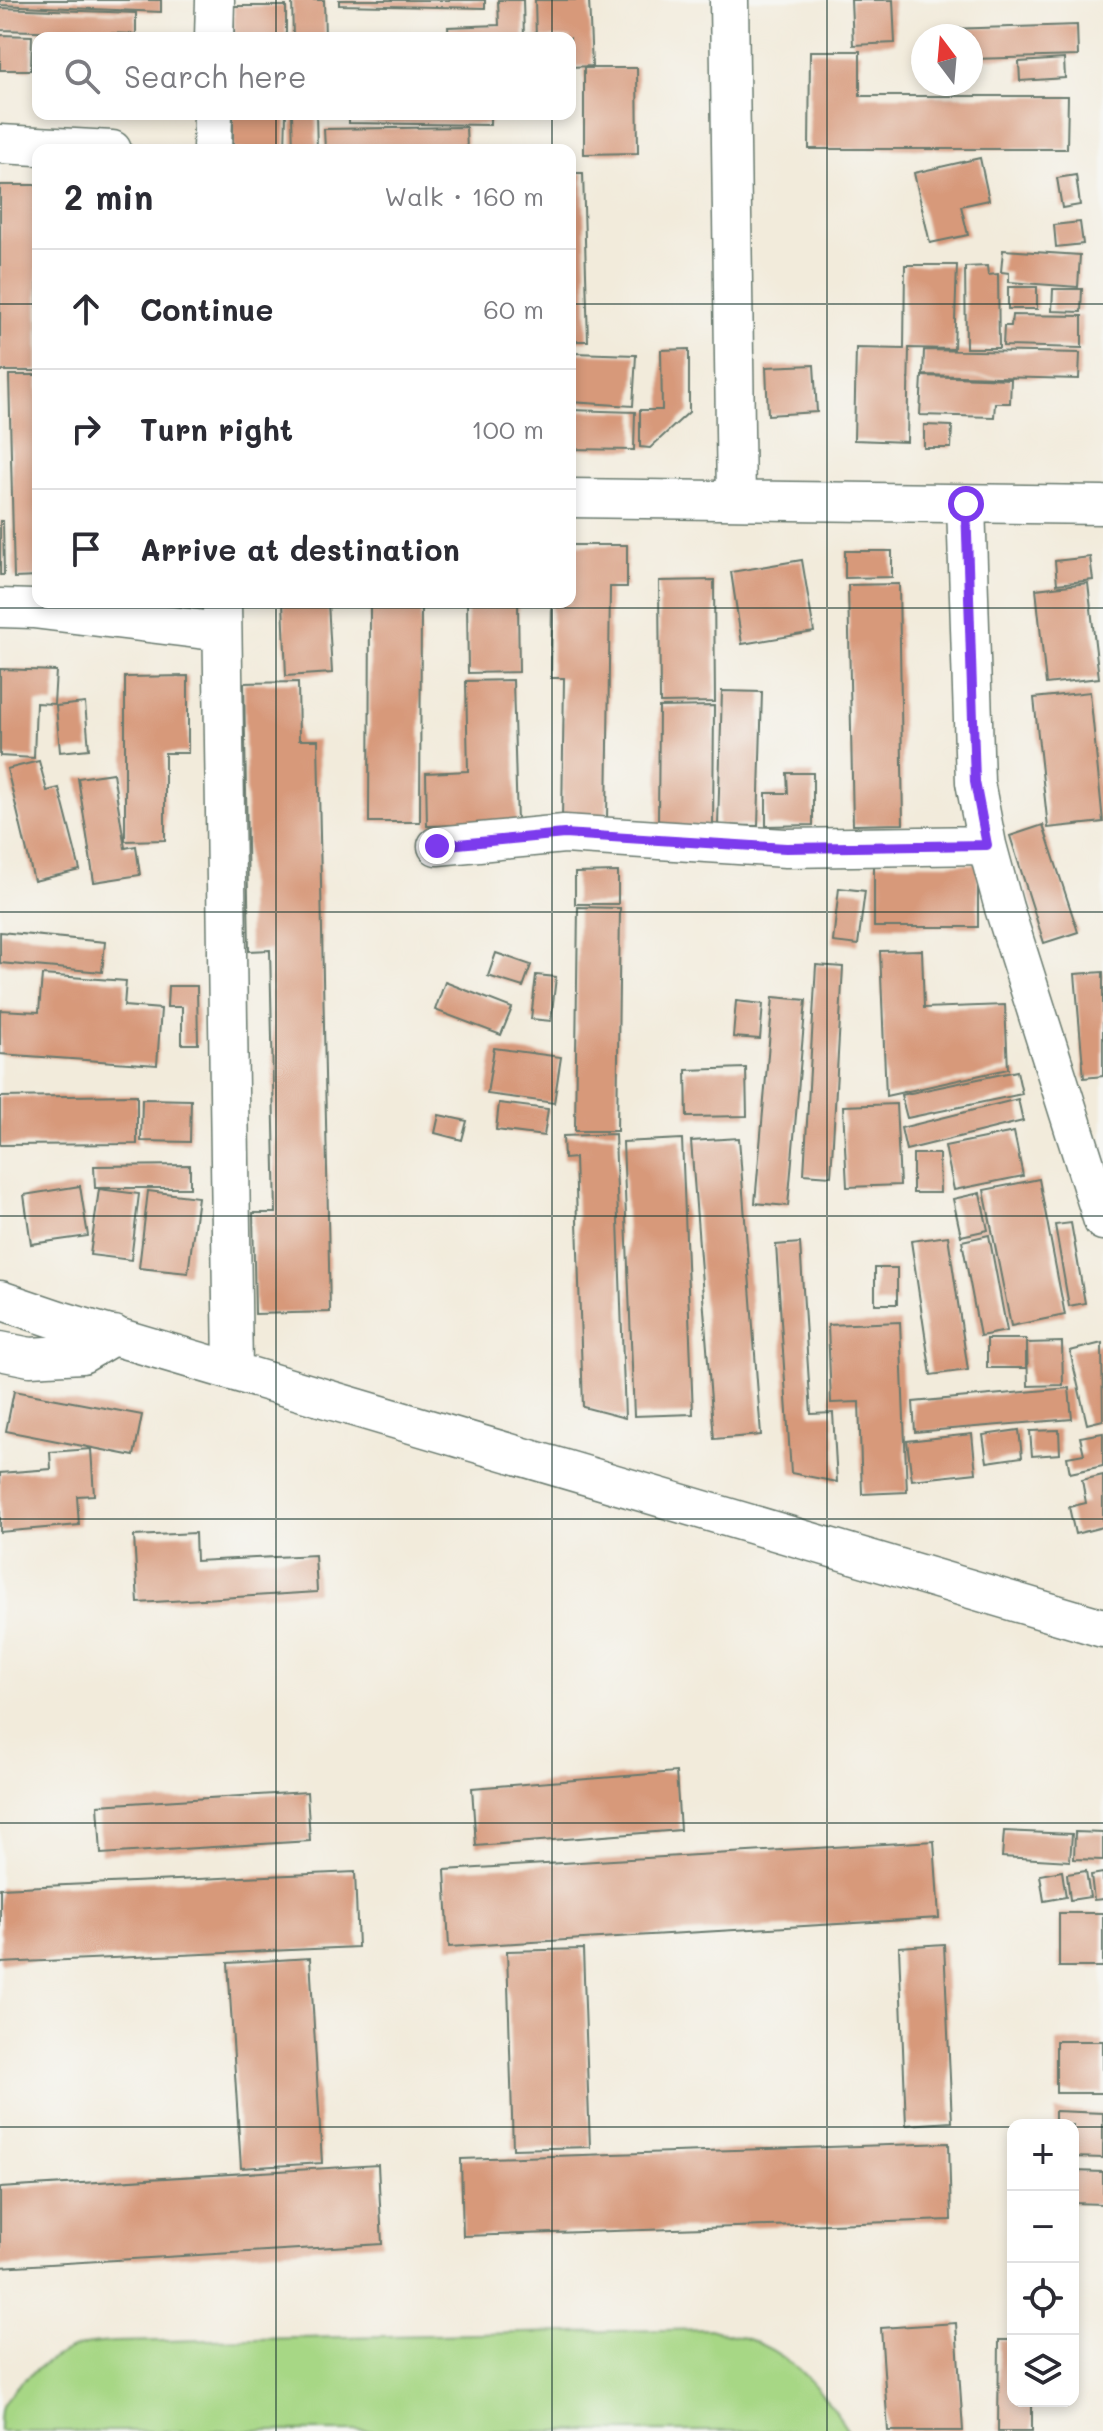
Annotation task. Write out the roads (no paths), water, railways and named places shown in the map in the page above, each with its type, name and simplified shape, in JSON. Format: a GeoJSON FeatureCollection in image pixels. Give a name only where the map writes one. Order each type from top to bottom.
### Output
{"type":"FeatureCollection","features":[{"type":"Feature","properties":{"kind":"street"},"geometry":{"type":"LineString","coordinates":[[214,32],[215,0]]}},
{"type":"Feature","properties":{"kind":"street"},"geometry":{"type":"LineString","coordinates":[[729,0],[736,500]]}},
{"type":"Feature","properties":{"kind":"street"},"geometry":{"type":"LineString","coordinates":[[212,144],[213,120]]}},
{"type":"Feature","properties":{"kind":"street"},"geometry":{"type":"LineString","coordinates":[[0,144],[32,146]]}},
{"type":"Feature","properties":{"kind":"street"},"geometry":{"type":"LineString","coordinates":[[576,498],[1103,505]]}},
{"type":"Feature","properties":{"kind":"street"},"geometry":{"type":"LineString","coordinates":[[966,504],[975,782],[987,845],[1103,1221]]}},
{"type":"Feature","properties":{"kind":"street"},"geometry":{"type":"LineString","coordinates":[[0,608],[222,617],[233,1370]]}},
{"type":"Feature","properties":{"kind":"street"},"geometry":{"type":"LineString","coordinates":[[437,846],[564,834],[786,848],[987,845]]}},
{"type":"Feature","properties":{"kind":"street"},"geometry":{"type":"LineString","coordinates":[[0,1300],[1103,1628]]}},
{"type":"Feature","properties":{"kind":"street"},"geometry":{"type":"LineString","coordinates":[[0,1351],[30,1357],[82,1354],[114,1335]]}}]}
